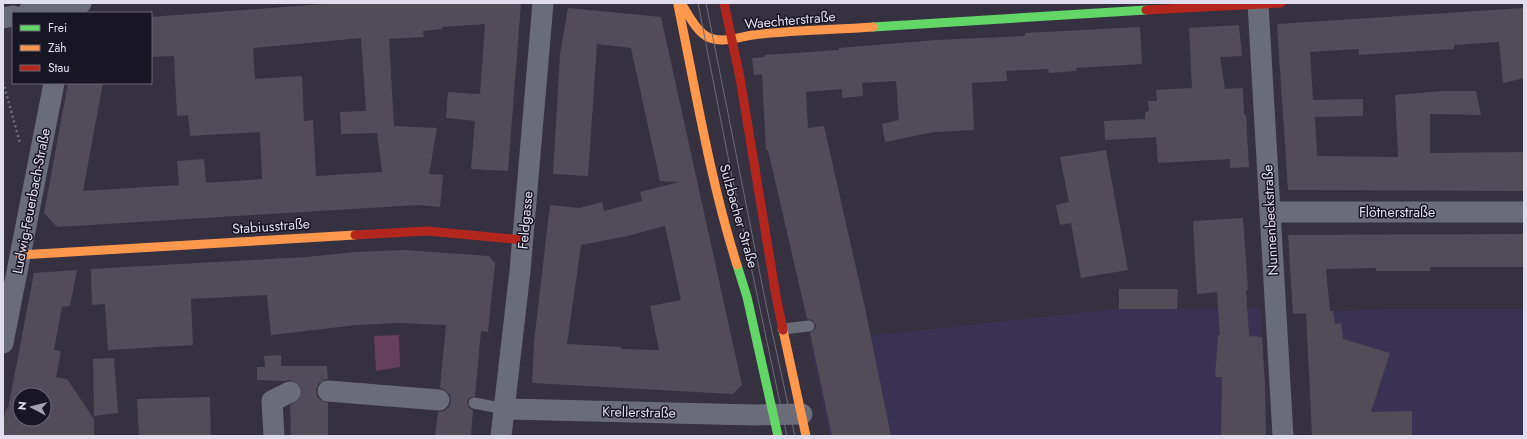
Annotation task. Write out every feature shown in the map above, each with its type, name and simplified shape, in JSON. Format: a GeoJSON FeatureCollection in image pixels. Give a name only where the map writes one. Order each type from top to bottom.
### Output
{"type":"FeatureCollection","features":[{"type":"Feature","properties":{"kind":"street","name":"Feldgasse"},"geometry":{"type":"LineString","coordinates":[[501,436],[523,240],[543,3]]}},
{"type":"Feature","properties":{"kind":"street","name":"Sulzbacher Straße"},"geometry":{"type":"LineString","coordinates":[[677,3],[714,184],[724,224],[747,297],[778,436]]}},
{"type":"Feature","properties":{"kind":"street","name":"Waechterstraße"},"geometry":{"type":"LineString","coordinates":[[681,3],[704,36],[714,40],[732,39],[753,35],[958,21],[1281,3]]}},
{"type":"Feature","properties":{"kind":"street","name":"Sulzbacher Straße"},"geometry":{"type":"LineString","coordinates":[[725,4],[748,122],[770,264],[806,436]]}},
{"type":"Feature","properties":{"kind":"street","name":"Nunnenbeckstraße"},"geometry":{"type":"LineString","coordinates":[[1258,4],[1283,436]]}},
{"type":"Feature","properties":{"kind":"street"},"geometry":{"type":"LineString","coordinates":[[33,12],[72,6]]}},
{"type":"Feature","properties":{"kind":"street","name":"Ludwig-Feuerbach-Straße"},"geometry":{"type":"LineString","coordinates":[[3,343],[54,84]]}},
{"type":"Feature","properties":{"kind":"street","name":"Flötnerstraße"},"geometry":{"type":"LineString","coordinates":[[1270,212],[1524,212]]}},
{"type":"Feature","properties":{"kind":"street","name":"Stabiusstraße"},"geometry":{"type":"LineString","coordinates":[[20,255],[427,231],[523,240]]}},
{"type":"Feature","properties":{"kind":"street"},"geometry":{"type":"LineString","coordinates":[[328,391],[439,400]]}},
{"type":"Feature","properties":{"kind":"street"},"geometry":{"type":"LineString","coordinates":[[274,436],[272,401],[290,392]]}},
{"type":"Feature","properties":{"kind":"street","name":"Krellerstraße"},"geometry":{"type":"LineString","coordinates":[[505,409],[773,415],[802,414]]}},
{"type":"Feature","properties":{"kind":"lane"},"geometry":{"type":"LineString","coordinates":[[783,329],[809,326]]}},
{"type":"Feature","properties":{"kind":"lane"},"geometry":{"type":"LineString","coordinates":[[474,403],[505,409]]}},
{"type":"Feature","properties":{"kind":"path"},"geometry":{"type":"LineString","coordinates":[[3,82],[20,144],[41,147]]}},
{"type":"Feature","properties":{"kind":"shaded area"},"geometry":{"type":"Polygon","coordinates":[[[1261,308],[1266,436],[829,436],[810,342],[1117,309],[1261,308]]]}},
{"type":"Feature","properties":{"kind":"shaded area"},"geometry":{"type":"Polygon","coordinates":[[[1377,309],[1524,309],[1524,436],[1312,436],[1306,313],[1377,309]]]}},
{"type":"Feature","properties":{"kind":"shaded area"},"geometry":{"type":"Polygon","coordinates":[[[399,335],[400,367],[376,371],[374,336],[399,335]]]}},
{"type":"Feature","properties":{"kind":"building"},"geometry":{"type":"Polygon","coordinates":[[[337,3],[521,3],[508,171],[471,169],[475,121],[446,118],[448,92],[480,94],[485,24],[442,27],[442,29],[423,31],[424,37],[389,39],[394,126],[437,128],[429,174],[443,175],[440,207],[418,205],[57,227],[44,213],[68,84],[103,84],[83,191],[179,185],[177,161],[204,159],[206,183],[262,179],[260,132],[190,136],[188,115],[177,116],[174,56],[152,57],[152,17],[337,3]],[[361,38],[253,48],[255,79],[302,76],[304,121],[313,120],[316,176],[382,172],[377,133],[341,134],[340,112],[366,111],[361,38]]]}},
{"type":"Feature","properties":{"kind":"building"},"geometry":{"type":"Polygon","coordinates":[[[568,8],[661,17],[742,385],[733,394],[532,383],[534,342],[550,205],[579,208],[602,202],[604,211],[642,201],[640,192],[679,182],[660,181],[631,48],[597,44],[588,176],[553,174],[560,54],[568,8]],[[665,226],[627,236],[581,245],[567,344],[621,347],[621,349],[659,350],[650,306],[681,300],[665,226]]]}},
{"type":"Feature","properties":{"kind":"building"},"geometry":{"type":"Polygon","coordinates":[[[1524,8],[1524,78],[1503,83],[1499,42],[1454,45],[1454,49],[1359,55],[1359,49],[1310,52],[1313,100],[1363,99],[1363,116],[1315,117],[1317,156],[1398,157],[1395,95],[1443,91],[1476,91],[1481,115],[1430,114],[1430,153],[1524,152],[1524,191],[1288,190],[1277,24],[1524,8]]]}},
{"type":"Feature","properties":{"kind":"building"},"geometry":{"type":"Polygon","coordinates":[[[1239,25],[1242,56],[1220,57],[1225,89],[1243,88],[1249,167],[1230,168],[1230,159],[1158,163],[1156,137],[1105,140],[1104,121],[1145,119],[1145,112],[1149,111],[1148,101],[1157,101],[1156,90],[1192,88],[1189,28],[1239,25]]]}},
{"type":"Feature","properties":{"kind":"building"},"geometry":{"type":"Polygon","coordinates":[[[1140,27],[1142,64],[1076,68],[1077,71],[1049,73],[1048,69],[1006,71],[1007,81],[972,83],[974,130],[934,132],[885,142],[882,124],[899,120],[896,81],[862,83],[863,96],[842,98],[842,89],[806,92],[808,128],[824,126],[864,303],[891,436],[832,436],[810,333],[815,329],[816,325],[812,320],[807,319],[768,150],[766,150],[762,74],[754,75],[752,58],[765,57],[765,55],[839,50],[839,48],[936,40],[1025,36],[1025,33],[1140,27]]]}},
{"type":"Feature","properties":{"kind":"building"},"geometry":{"type":"Polygon","coordinates":[[[1106,150],[1128,270],[1081,278],[1071,223],[1060,225],[1056,205],[1069,202],[1060,157],[1106,150]]]}},
{"type":"Feature","properties":{"kind":"building"},"geometry":{"type":"Polygon","coordinates":[[[1243,218],[1248,290],[1246,290],[1249,336],[1262,337],[1266,436],[1221,436],[1222,377],[1215,377],[1218,335],[1220,335],[1217,292],[1197,294],[1193,221],[1243,218]]]}},
{"type":"Feature","properties":{"kind":"building"},"geometry":{"type":"Polygon","coordinates":[[[1524,234],[1524,267],[1431,267],[1430,271],[1376,271],[1376,268],[1326,269],[1330,311],[1333,311],[1335,324],[1341,323],[1343,339],[1390,353],[1371,412],[1412,411],[1412,436],[1312,436],[1306,313],[1293,314],[1288,235],[1524,234]]]}},
{"type":"Feature","properties":{"kind":"building"},"geometry":{"type":"Polygon","coordinates":[[[405,250],[489,256],[495,263],[488,332],[481,331],[475,396],[469,398],[467,402],[469,408],[473,410],[471,436],[435,436],[438,412],[444,411],[449,407],[451,401],[450,395],[445,390],[440,388],[446,325],[399,323],[357,325],[271,335],[267,295],[191,299],[193,345],[108,350],[105,304],[92,305],[91,269],[405,250]]]}},
{"type":"Feature","properties":{"kind":"building"},"geometry":{"type":"Polygon","coordinates":[[[77,270],[70,306],[62,307],[54,350],[61,351],[56,377],[67,379],[94,419],[94,436],[3,436],[3,423],[6,408],[8,409],[12,388],[12,427],[52,427],[52,387],[12,387],[34,273],[77,270]]]}},
{"type":"Feature","properties":{"kind":"building"},"geometry":{"type":"Polygon","coordinates":[[[1119,289],[1178,289],[1177,309],[1119,309],[1119,289]]]}},
{"type":"Feature","properties":{"kind":"building"},"geometry":{"type":"Polygon","coordinates":[[[281,355],[281,366],[327,366],[328,379],[323,380],[318,384],[316,390],[317,396],[321,401],[328,403],[328,436],[291,436],[290,405],[300,399],[302,393],[301,387],[297,382],[290,380],[257,380],[257,367],[265,367],[264,356],[281,355]]]}},
{"type":"Feature","properties":{"kind":"building"},"geometry":{"type":"Polygon","coordinates":[[[114,358],[118,413],[94,416],[93,359],[114,358]]]}},
{"type":"Feature","properties":{"kind":"building"},"geometry":{"type":"Polygon","coordinates":[[[210,397],[211,436],[139,436],[137,399],[210,397]]]}},
{"type":"Feature","properties":{"kind":"tunnel"},"geometry":{"type":"LineString","coordinates":[[290,392],[328,391]]}},
{"type":"Feature","properties":{"kind":"tram line"},"geometry":{"type":"LineString","coordinates":[[698,3],[730,167],[787,436]]}},
{"type":"Feature","properties":{"kind":"tram line"},"geometry":{"type":"LineString","coordinates":[[706,3],[767,309],[795,436]]}},
{"type":"Feature","properties":{"kind":"traffic: fast"},"geometry":{"type":"LineString","coordinates":[[873,27],[1146,10]]}},
{"type":"Feature","properties":{"kind":"traffic: fast"},"geometry":{"type":"LineString","coordinates":[[737,265],[747,297],[778,436]]}},
{"type":"Feature","properties":{"kind":"traffic: slow"},"geometry":{"type":"LineString","coordinates":[[681,3],[693,23],[705,36],[721,40],[783,32],[873,27]]}},
{"type":"Feature","properties":{"kind":"traffic: slow"},"geometry":{"type":"LineString","coordinates":[[678,5],[711,168],[727,233],[737,265]]}},
{"type":"Feature","properties":{"kind":"traffic: slow"},"geometry":{"type":"LineString","coordinates":[[20,255],[355,235]]}},
{"type":"Feature","properties":{"kind":"traffic: slow"},"geometry":{"type":"LineString","coordinates":[[783,330],[806,436]]}},
{"type":"Feature","properties":{"kind":"traffic: jam"},"geometry":{"type":"LineString","coordinates":[[724,3],[740,78],[783,330]]}},
{"type":"Feature","properties":{"kind":"traffic: jam"},"geometry":{"type":"LineString","coordinates":[[1146,10],[1281,3]]}},
{"type":"Feature","properties":{"kind":"traffic: jam"},"geometry":{"type":"LineString","coordinates":[[355,235],[427,231],[523,240]]}}]}
